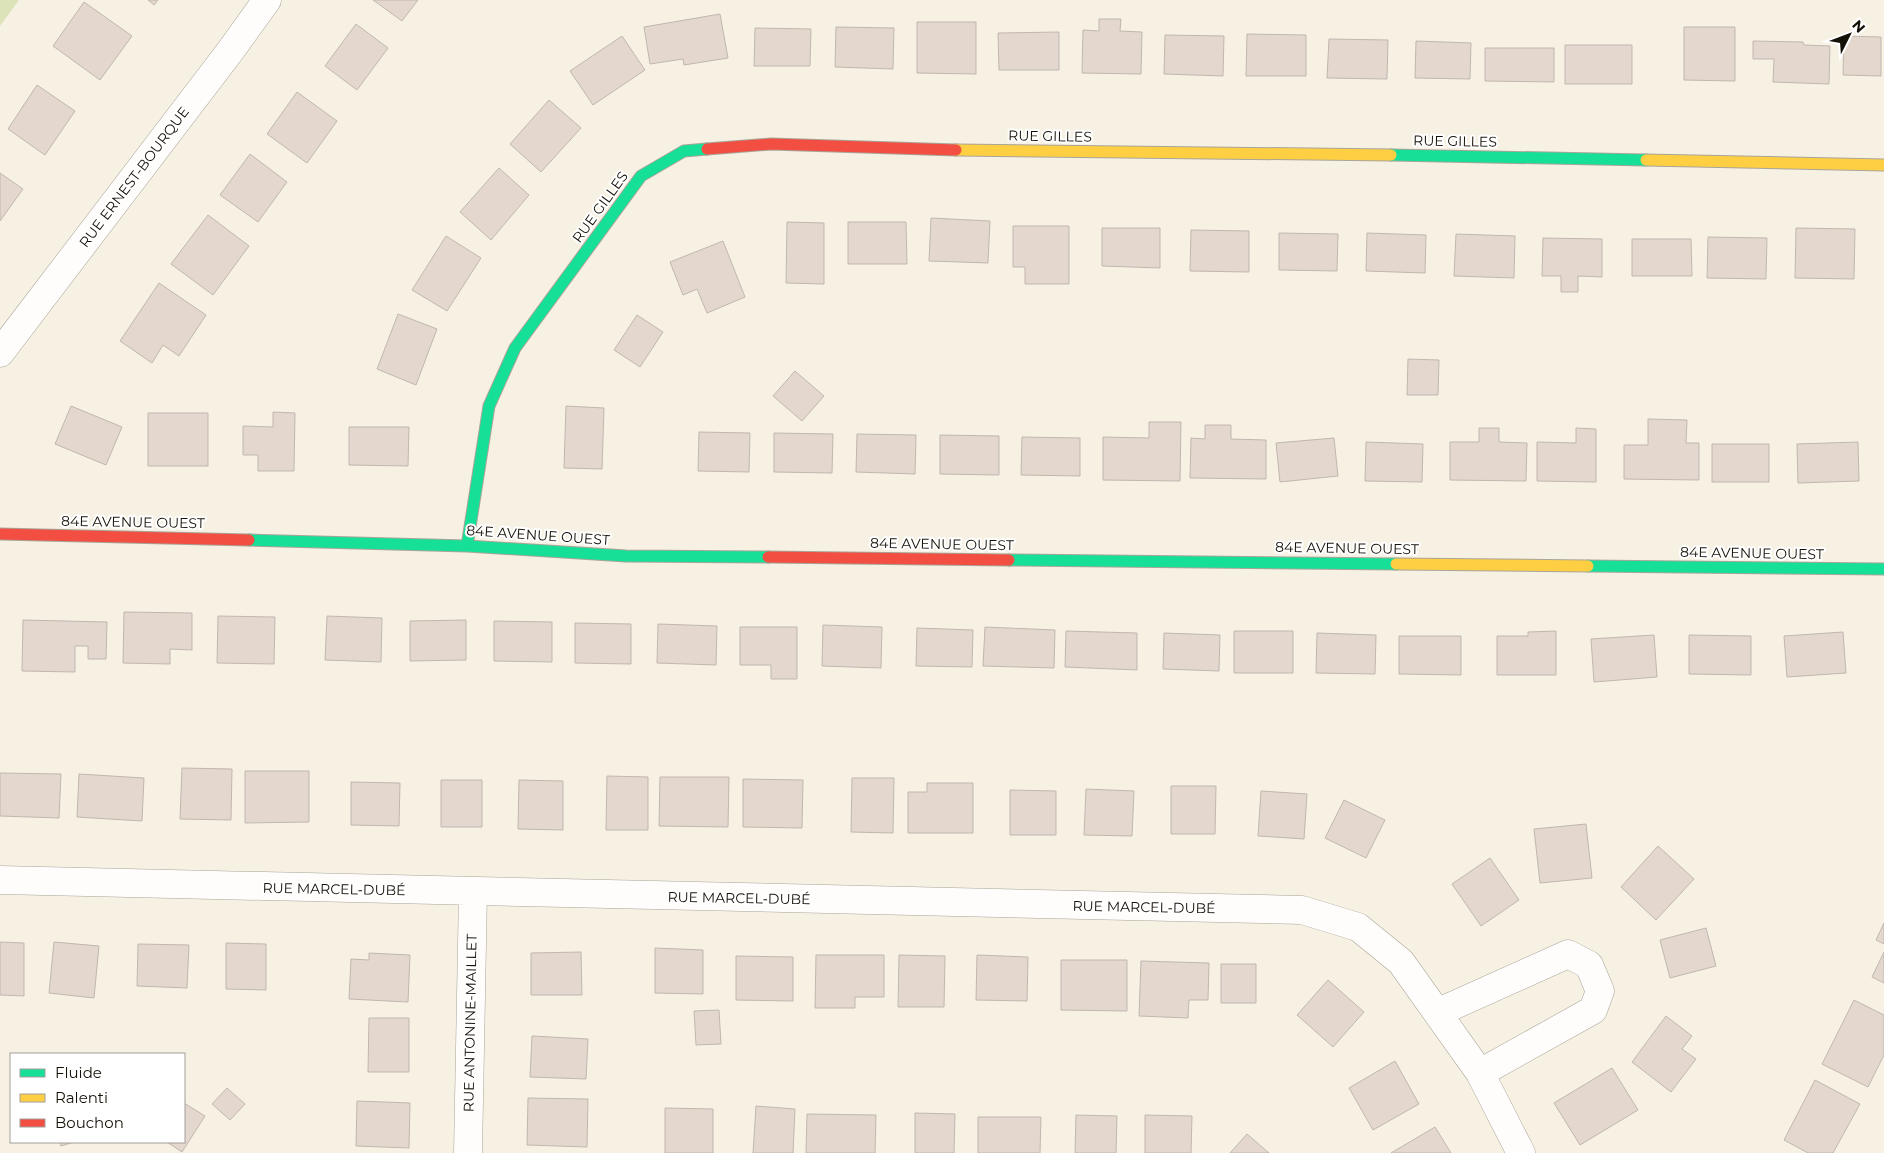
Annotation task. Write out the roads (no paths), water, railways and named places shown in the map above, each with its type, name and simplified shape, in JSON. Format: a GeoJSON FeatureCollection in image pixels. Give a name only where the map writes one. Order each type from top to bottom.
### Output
{"type":"FeatureCollection","features":[{"type":"Feature","properties":{"kind":"street","name":"RUE ERNEST-BOURQUE"},"geometry":{"type":"LineString","coordinates":[[0,353],[267,0]]}},
{"type":"Feature","properties":{"kind":"street","name":"RUE GILLES"},"geometry":{"type":"LineString","coordinates":[[466,546],[489,406],[515,348],[641,176],[684,151],[771,144],[931,150],[1304,153],[1884,165]]}},
{"type":"Feature","properties":{"kind":"street","name":"84E AVENUE OUEST"},"geometry":{"type":"LineString","coordinates":[[0,534],[466,546],[626,556],[1884,569]]}},
{"type":"Feature","properties":{"kind":"street","name":"RUE MARCEL-DUBÉ"},"geometry":{"type":"LineString","coordinates":[[0,880],[1302,910],[1358,927],[1401,962],[1439,1012],[1480,1073],[1521,1153]]}},
{"type":"Feature","properties":{"kind":"street","name":"RUE ANTONINE-MAILLET"},"geometry":{"type":"LineString","coordinates":[[468,1153],[473,892]]}},
{"type":"Feature","properties":{"kind":"street"},"geometry":{"type":"LineString","coordinates":[[1439,1012],[1568,954],[1589,965],[1600,991],[1593,1010],[1480,1073]]}}]}
